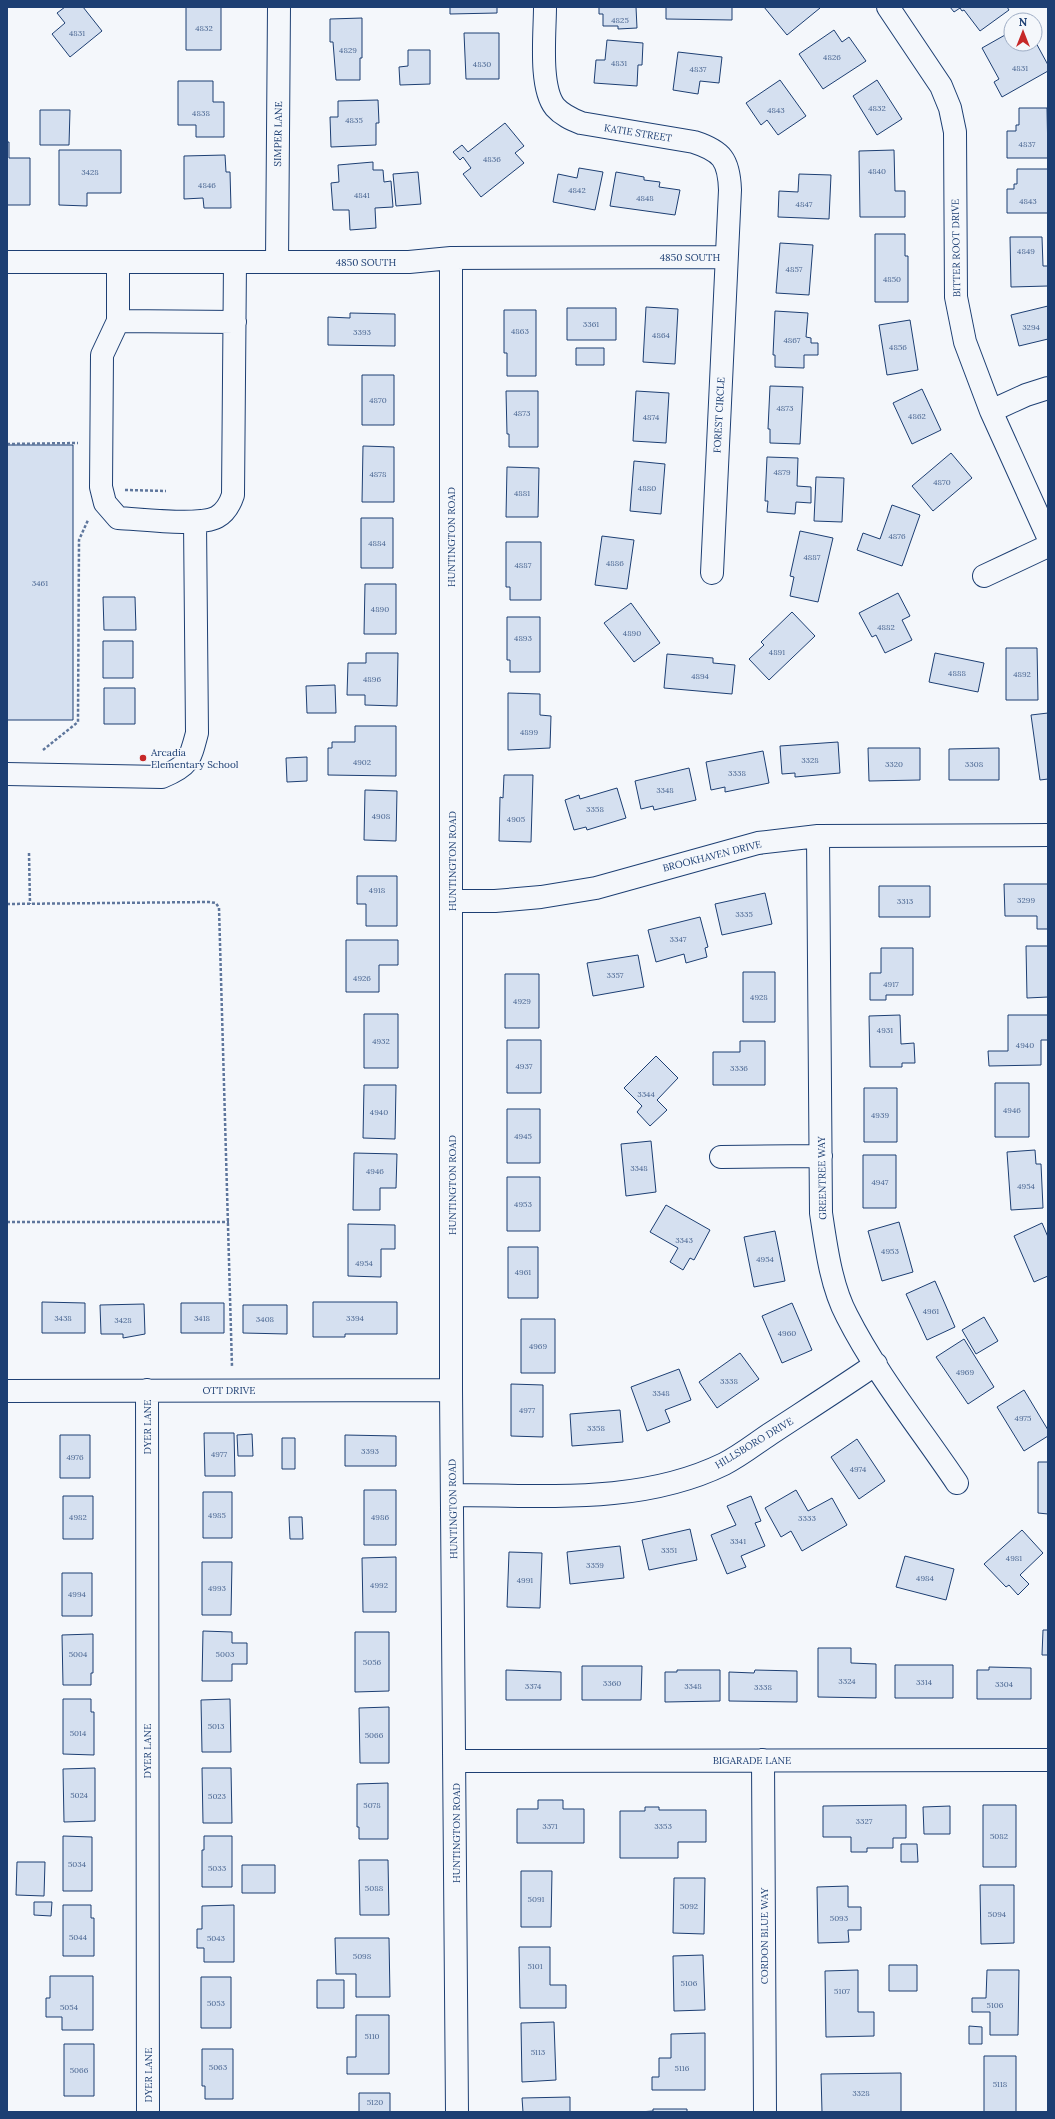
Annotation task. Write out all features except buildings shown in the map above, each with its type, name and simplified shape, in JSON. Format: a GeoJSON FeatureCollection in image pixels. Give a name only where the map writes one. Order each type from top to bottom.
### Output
{"type":"FeatureCollection","features":[{"type":"Feature","properties":{"kind":"street","name":"SIMPER LANE"},"geometry":{"type":"LineString","coordinates":[[277,262],[279,7]]}},
{"type":"Feature","properties":{"kind":"street","name":"KATIE STREET"},"geometry":{"type":"LineString","coordinates":[[546,7],[546,80],[548,94],[555,107],[566,117],[581,123],[694,142],[711,148],[723,157],[729,172],[730,190],[726,257]]}},
{"type":"Feature","properties":{"kind":"street","name":"BITTER ROOT DRIVE"},"geometry":{"type":"LineString","coordinates":[[888,7],[941,86],[950,108],[955,132],[956,297],[965,342],[991,411],[1048,537]]}},
{"type":"Feature","properties":{"kind":"street","name":"4850 SOUTH"},"geometry":{"type":"LineString","coordinates":[[7,262],[409,262],[451,258],[726,257]]}},
{"type":"Feature","properties":{"kind":"street","name":"FOREST CIRCLE"},"geometry":{"type":"LineString","coordinates":[[712,573],[726,257]]}},
{"type":"Feature","properties":{"kind":"street","name":"HUNTINGTON ROAD"},"geometry":{"type":"LineString","coordinates":[[451,258],[452,1495],[456,1761],[457,2112]]}},
{"type":"Feature","properties":{"kind":"street"},"geometry":{"type":"LineString","coordinates":[[118,262],[118,321],[102,355],[101,487],[105,503],[118,518],[195,522],[217,517],[228,508],[233,495],[235,262]]}},
{"type":"Feature","properties":{"kind":"street"},"geometry":{"type":"LineString","coordinates":[[118,321],[235,322]]}},
{"type":"Feature","properties":{"kind":"street"},"geometry":{"type":"LineString","coordinates":[[991,411],[1026,395],[1048,388]]}},
{"type":"Feature","properties":{"kind":"street"},"geometry":{"type":"LineString","coordinates":[[7,774],[162,777],[179,770],[191,756],[197,733],[195,522]]}},
{"type":"Feature","properties":{"kind":"street"},"geometry":{"type":"LineString","coordinates":[[984,576],[1048,546]]}},
{"type":"Feature","properties":{"kind":"street","name":"BROOKHAVEN DRIVE"},"geometry":{"type":"LineString","coordinates":[[452,901],[494,901],[540,897],[596,888],[758,843],[818,836],[1048,835]]}},
{"type":"Feature","properties":{"kind":"street","name":"GREENTREE WAY"},"geometry":{"type":"LineString","coordinates":[[818,836],[821,1213],[828,1259],[846,1315],[876,1364],[957,1483]]}},
{"type":"Feature","properties":{"kind":"street"},"geometry":{"type":"LineString","coordinates":[[721,1157],[820,1156]]}},
{"type":"Feature","properties":{"kind":"street","name":"HILLSBORO DRIVE"},"geometry":{"type":"LineString","coordinates":[[452,1495],[569,1496],[621,1493],[657,1487],[692,1477],[724,1464],[876,1364]]}},
{"type":"Feature","properties":{"kind":"street","name":"OTT DRIVE"},"geometry":{"type":"LineString","coordinates":[[7,1390],[452,1390]]}},
{"type":"Feature","properties":{"kind":"street","name":"DYER LANE"},"geometry":{"type":"LineString","coordinates":[[147,1390],[148,2112]]}},
{"type":"Feature","properties":{"kind":"street","name":"CORDON BLUE WAY"},"geometry":{"type":"LineString","coordinates":[[763,1760],[765,2112]]}},
{"type":"Feature","properties":{"kind":"street","name":"BIGARADE LANE"},"geometry":{"type":"LineString","coordinates":[[456,1761],[1048,1760]]}},
{"type":"Feature","properties":{"kind":"path"},"geometry":{"type":"LineString","coordinates":[[7,444],[81,443]]}},
{"type":"Feature","properties":{"kind":"path"},"geometry":{"type":"LineString","coordinates":[[118,490],[166,491]]}},
{"type":"Feature","properties":{"kind":"path"},"geometry":{"type":"LineString","coordinates":[[37,750],[44,750],[78,722],[79,540],[88,520]]}},
{"type":"Feature","properties":{"kind":"path"},"geometry":{"type":"LineString","coordinates":[[29,853],[30,904]]}},
{"type":"Feature","properties":{"kind":"path"},"geometry":{"type":"LineString","coordinates":[[7,904],[216,903],[219,908],[232,1367]]}},
{"type":"Feature","properties":{"kind":"path"},"geometry":{"type":"LineString","coordinates":[[7,1222],[229,1222]]}},
{"type":"Feature","properties":{"kind":"place","name":"Arcadia Elementary School"},"geometry":{"type":"Point","coordinates":[143,758]}}]}
